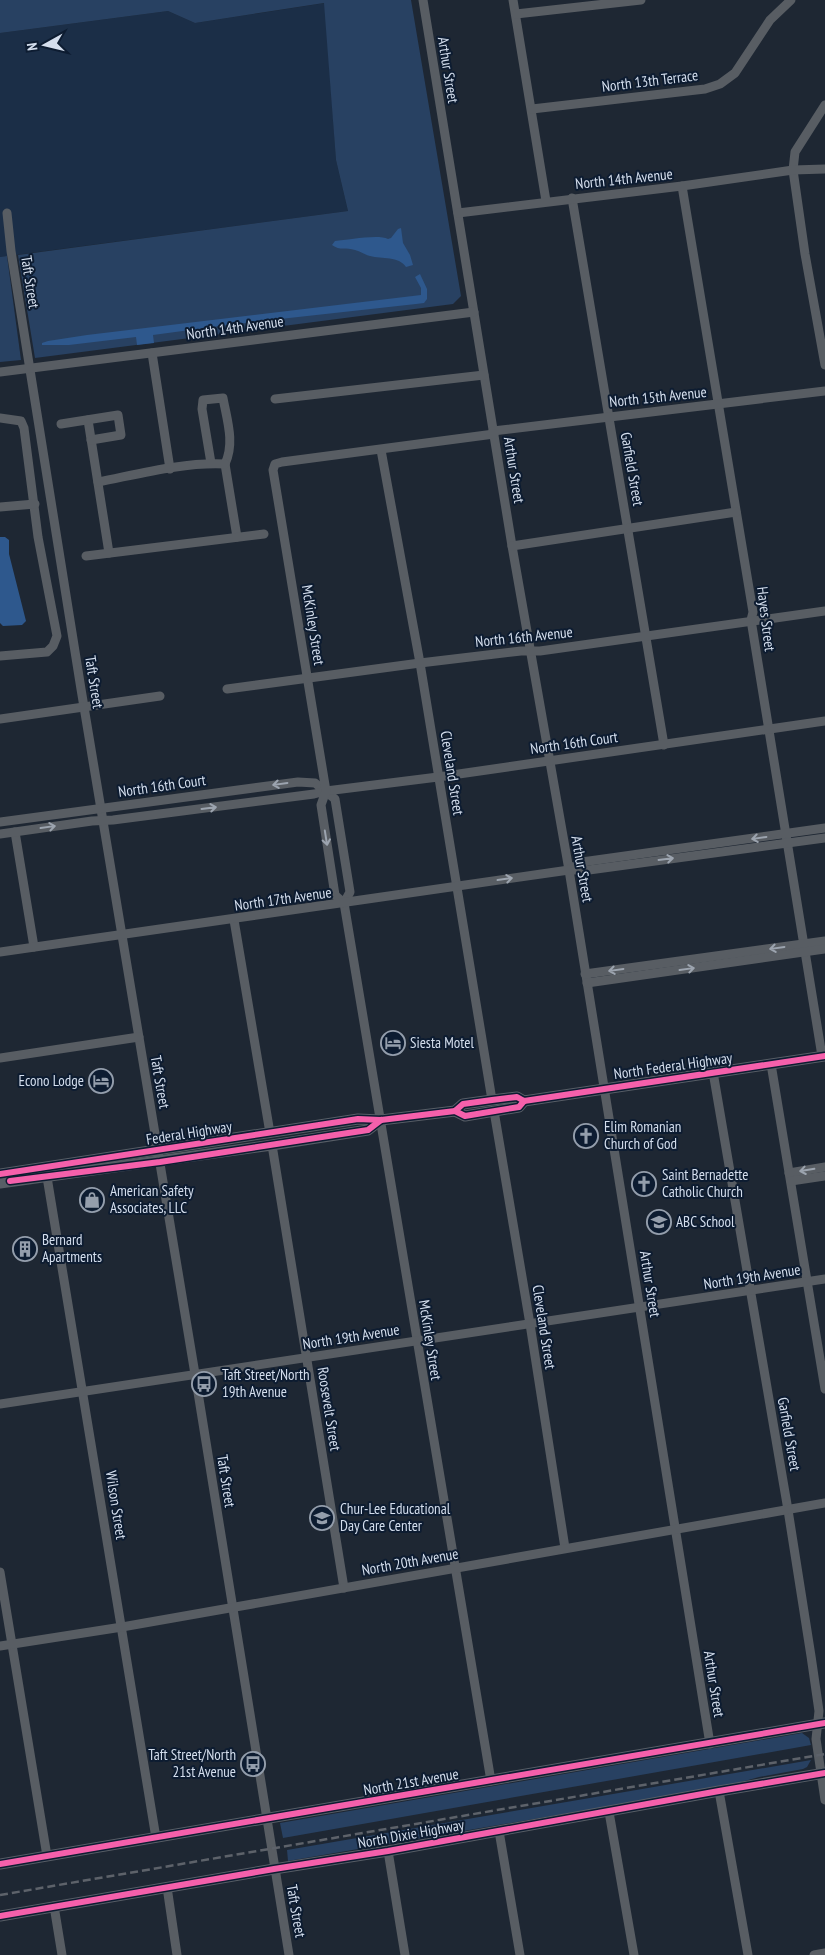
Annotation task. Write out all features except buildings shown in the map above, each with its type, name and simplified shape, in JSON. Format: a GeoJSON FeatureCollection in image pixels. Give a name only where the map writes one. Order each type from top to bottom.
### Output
{"type":"FeatureCollection","features":[{"type":"Feature","properties":{"kind":"main road","name":"North Federal Highway"},"geometry":{"type":"LineString","coordinates":[[524,1101],[824,1056]]}},
{"type":"Feature","properties":{"kind":"main road","name":"Federal Highway"},"geometry":{"type":"LineString","coordinates":[[0,1182],[47,1177],[270,1133],[358,1119],[381,1120],[455,1111],[465,1116],[493,1106],[519,1107],[524,1101]]}},
{"type":"Feature","properties":{"kind":"main road","name":"Federal Highway"},"geometry":{"type":"LineString","coordinates":[[0,1174],[272,1145],[368,1130],[381,1120]]}},
{"type":"Feature","properties":{"kind":"main road","name":"North 21st Avenue"},"geometry":{"type":"LineString","coordinates":[[0,1864],[710,1744],[822,1723]]}},
{"type":"Feature","properties":{"kind":"main road","name":"North Dixie Highway"},"geometry":{"type":"LineString","coordinates":[[0,1916],[388,1851],[823,1774]]}},
{"type":"Feature","properties":{"kind":"street","name":"Arthur Street"},"geometry":{"type":"LineString","coordinates":[[423,0],[548,761],[569,870],[710,1744]]}},
{"type":"Feature","properties":{"kind":"street"},"geometry":{"type":"LineString","coordinates":[[514,0],[546,201]]}},
{"type":"Feature","properties":{"kind":"street"},"geometry":{"type":"LineString","coordinates":[[516,14],[642,0]]}},
{"type":"Feature","properties":{"kind":"street","name":"North 13th Terrace"},"geometry":{"type":"LineString","coordinates":[[532,109],[705,89],[720,84],[735,73],[770,20],[787,1]]}},
{"type":"Feature","properties":{"kind":"street"},"geometry":{"type":"LineString","coordinates":[[825,106],[795,152],[793,170],[805,254],[825,365]]}},
{"type":"Feature","properties":{"kind":"street","name":"North 14th Avenue"},"geometry":{"type":"LineString","coordinates":[[458,213],[682,186],[793,170],[825,168]]}},
{"type":"Feature","properties":{"kind":"street","name":"Hayes Street"},"geometry":{"type":"LineString","coordinates":[[682,186],[753,612],[751,620],[768,730],[824,1056]]}},
{"type":"Feature","properties":{"kind":"street","name":"Garfield Street"},"geometry":{"type":"LineString","coordinates":[[572,198],[664,745]]}},
{"type":"Feature","properties":{"kind":"street","name":"Taft Street"},"geometry":{"type":"LineString","coordinates":[[6,213],[84,708],[289,1955]]}},
{"type":"Feature","properties":{"kind":"street","name":"North 14th Avenue"},"geometry":{"type":"LineString","coordinates":[[0,372],[474,312]]}},
{"type":"Feature","properties":{"kind":"street"},"geometry":{"type":"LineString","coordinates":[[152,353],[170,469]]}},
{"type":"Feature","properties":{"kind":"street"},"geometry":{"type":"LineString","coordinates":[[275,399],[484,375]]}},
{"type":"Feature","properties":{"kind":"street","name":"North 15th Avenue"},"geometry":{"type":"LineString","coordinates":[[275,464],[609,416],[825,391]]}},
{"type":"Feature","properties":{"kind":"street"},"geometry":{"type":"LineString","coordinates":[[211,463],[202,409],[203,400],[223,398],[231,444],[230,454],[225,464],[238,537]]}},
{"type":"Feature","properties":{"kind":"street"},"geometry":{"type":"LineString","coordinates":[[61,424],[118,415],[121,435],[91,440]]}},
{"type":"Feature","properties":{"kind":"street"},"geometry":{"type":"LineString","coordinates":[[0,418],[21,421],[24,428],[38,536],[57,636],[53,646],[47,652],[0,656]]}},
{"type":"Feature","properties":{"kind":"street"},"geometry":{"type":"LineString","coordinates":[[88,420],[109,553]]}},
{"type":"Feature","properties":{"kind":"street","name":"Cleveland Street"},"geometry":{"type":"LineString","coordinates":[[381,450],[420,663],[530,1324],[565,1548]]}},
{"type":"Feature","properties":{"kind":"street"},"geometry":{"type":"LineString","coordinates":[[98,482],[211,463],[225,464]]}},
{"type":"Feature","properties":{"kind":"street","name":"McKinley Street"},"geometry":{"type":"LineString","coordinates":[[275,464],[273,470],[326,790],[321,805],[332,877],[335,895],[344,903]]}},
{"type":"Feature","properties":{"kind":"street"},"geometry":{"type":"LineString","coordinates":[[0,508],[35,504]]}},
{"type":"Feature","properties":{"kind":"street"},"geometry":{"type":"LineString","coordinates":[[512,546],[736,512]]}},
{"type":"Feature","properties":{"kind":"street"},"geometry":{"type":"LineString","coordinates":[[86,556],[264,534]]}},
{"type":"Feature","properties":{"kind":"street","name":"North 16th Avenue"},"geometry":{"type":"LineString","coordinates":[[227,689],[420,663],[521,651],[530,652],[825,610]]}},
{"type":"Feature","properties":{"kind":"street"},"geometry":{"type":"LineString","coordinates":[[0,719],[160,696]]}},
{"type":"Feature","properties":{"kind":"street","name":"North 16th Court"},"geometry":{"type":"LineString","coordinates":[[0,834],[305,796],[326,790],[438,777],[825,721]]}},
{"type":"Feature","properties":{"kind":"street"},"geometry":{"type":"LineString","coordinates":[[306,782],[319,774],[322,768]]}},
{"type":"Feature","properties":{"kind":"street","name":"North 16th Court"},"geometry":{"type":"LineString","coordinates":[[0,822],[306,782],[315,783],[326,790]]}},
{"type":"Feature","properties":{"kind":"street","name":"McKinley Street"},"geometry":{"type":"LineString","coordinates":[[326,790],[335,799],[350,892],[344,903],[491,1781]]}},
{"type":"Feature","properties":{"kind":"street","name":"North 17th Avenue"},"geometry":{"type":"LineString","coordinates":[[569,870],[582,862],[825,828]]}},
{"type":"Feature","properties":{"kind":"street"},"geometry":{"type":"LineString","coordinates":[[15,832],[34,947]]}},
{"type":"Feature","properties":{"kind":"street","name":"North 17th Avenue"},"geometry":{"type":"LineString","coordinates":[[0,952],[234,920],[569,870],[589,870],[825,838]]}},
{"type":"Feature","properties":{"kind":"street"},"geometry":{"type":"LineString","coordinates":[[234,920],[270,1133]]}},
{"type":"Feature","properties":{"kind":"street"},"geometry":{"type":"LineString","coordinates":[[804,948],[825,941]]}},
{"type":"Feature","properties":{"kind":"street"},"geometry":{"type":"LineString","coordinates":[[586,978],[804,948],[825,949]]}},
{"type":"Feature","properties":{"kind":"street"},"geometry":{"type":"LineString","coordinates":[[0,1058],[139,1037]]}},
{"type":"Feature","properties":{"kind":"street"},"geometry":{"type":"LineString","coordinates":[[771,1064],[825,1389]]}},
{"type":"Feature","properties":{"kind":"street","name":"Garfield Street"},"geometry":{"type":"LineString","coordinates":[[713,1072],[788,1510],[822,1723],[816,1739],[823,1774],[825,1800]]}},
{"type":"Feature","properties":{"kind":"street","name":"Roosevelt Street"},"geometry":{"type":"LineString","coordinates":[[272,1145],[344,1588]]}},
{"type":"Feature","properties":{"kind":"street"},"geometry":{"type":"LineString","coordinates":[[790,1177],[825,1167]]}},
{"type":"Feature","properties":{"kind":"street"},"geometry":{"type":"LineString","coordinates":[[790,1177],[825,1176]]}},
{"type":"Feature","properties":{"kind":"street","name":"Wilson Street"},"geometry":{"type":"LineString","coordinates":[[47,1177],[84,1391],[156,1838]]}},
{"type":"Feature","properties":{"kind":"street","name":"North 19th Avenue"},"geometry":{"type":"LineString","coordinates":[[0,1404],[825,1279]]}},
{"type":"Feature","properties":{"kind":"street","name":"North 20th Avenue"},"geometry":{"type":"LineString","coordinates":[[0,1646],[122,1627],[232,1606],[825,1503]]}},
{"type":"Feature","properties":{"kind":"street"},"geometry":{"type":"LineString","coordinates":[[0,1572],[47,1856]]}},
{"type":"Feature","properties":{"kind":"street"},"geometry":{"type":"LineString","coordinates":[[719,1791],[748,1955]]}},
{"type":"Feature","properties":{"kind":"street"},"geometry":{"type":"LineString","coordinates":[[609,1812],[634,1955]]}},
{"type":"Feature","properties":{"kind":"street"},"geometry":{"type":"LineString","coordinates":[[499,1831],[520,1955]]}},
{"type":"Feature","properties":{"kind":"street"},"geometry":{"type":"LineString","coordinates":[[388,1851],[404,1955]]}},
{"type":"Feature","properties":{"kind":"street"},"geometry":{"type":"LineString","coordinates":[[166,1887],[177,1955]]}},
{"type":"Feature","properties":{"kind":"street"},"geometry":{"type":"LineString","coordinates":[[54,1906],[62,1955]]}},
{"type":"Feature","properties":{"kind":"street"},"geometry":{"type":"LineString","coordinates":[[814,1955],[825,1954]]}},
{"type":"Feature","properties":{"kind":"shaded area"},"geometry":{"type":"Polygon","coordinates":[[[0,0],[411,0],[461,296],[453,304],[35,358],[18,255],[348,211],[336,160],[324,3],[195,23],[168,11],[0,33],[0,0]]]}},
{"type":"Feature","properties":{"kind":"shaded area"},"geometry":{"type":"Polygon","coordinates":[[[325,3],[336,160],[348,211],[0,257],[0,33],[168,11],[195,23],[325,3]]]}},
{"type":"Feature","properties":{"kind":"shaded area"},"geometry":{"type":"Polygon","coordinates":[[[401,228],[403,243],[413,265],[406,267],[395,259],[370,256],[352,249],[338,248],[332,245],[335,241],[363,238],[377,237],[388,239],[401,228]]]}},
{"type":"Feature","properties":{"kind":"shaded area"},"geometry":{"type":"Polygon","coordinates":[[[7,256],[21,360],[0,362],[0,257],[7,256]]]}},
{"type":"Feature","properties":{"kind":"shaded area"},"geometry":{"type":"Polygon","coordinates":[[[420,274],[427,289],[427,299],[424,303],[271,320],[259,324],[242,323],[153,335],[154,343],[137,345],[136,337],[69,345],[42,345],[42,343],[48,341],[87,335],[421,295],[421,288],[415,277],[420,274]]]}},
{"type":"Feature","properties":{"kind":"shaded area"},"geometry":{"type":"Polygon","coordinates":[[[0,537],[5,537],[9,540],[9,554],[26,621],[22,625],[3,626],[0,623],[0,537]]]}},
{"type":"Feature","properties":{"kind":"shaded area"},"geometry":{"type":"Polygon","coordinates":[[[802,1733],[809,1738],[811,1745],[283,1838],[280,1823],[802,1733]]]}},
{"type":"Feature","properties":{"kind":"shaded area"},"geometry":{"type":"Polygon","coordinates":[[[811,1760],[807,1767],[803,1769],[759,1777],[727,1786],[288,1861],[287,1850],[811,1760]]]}},
{"type":"Feature","properties":{"kind":"railway"},"geometry":{"type":"LineString","coordinates":[[0,1895],[825,1754]]}},
{"type":"Feature","properties":{"kind":"cycle path"},"geometry":{"type":"LineString","coordinates":[[524,1101],[825,1056]]}},
{"type":"Feature","properties":{"kind":"cycle path"},"geometry":{"type":"LineString","coordinates":[[0,1174],[358,1119],[381,1120],[455,1111],[463,1104],[517,1097],[524,1101]]}},
{"type":"Feature","properties":{"kind":"cycle path"},"geometry":{"type":"LineString","coordinates":[[455,1111],[465,1116],[519,1107],[524,1101]]}},
{"type":"Feature","properties":{"kind":"cycle path"},"geometry":{"type":"LineString","coordinates":[[10,1181],[160,1162],[368,1130],[381,1120]]}},
{"type":"Feature","properties":{"kind":"cycle path"},"geometry":{"type":"LineString","coordinates":[[0,1864],[825,1723]]}},
{"type":"Feature","properties":{"kind":"cycle path"},"geometry":{"type":"LineString","coordinates":[[0,1916],[388,1851],[825,1773]]}},
{"type":"Feature","properties":{"kind":"place","name":"Siesta Motel"},"geometry":{"type":"Point","coordinates":[393,1043]}},
{"type":"Feature","properties":{"kind":"place","name":"Econo Lodge"},"geometry":{"type":"Point","coordinates":[101,1081]}},
{"type":"Feature","properties":{"kind":"place","name":"Elim Romanian Church of God"},"geometry":{"type":"Point","coordinates":[586,1136]}},
{"type":"Feature","properties":{"kind":"place","name":"Saint Bernadette Catholic Church"},"geometry":{"type":"Point","coordinates":[644,1184]}},
{"type":"Feature","properties":{"kind":"place","name":"American Safety Associates, LLC"},"geometry":{"type":"Point","coordinates":[92,1200]}},
{"type":"Feature","properties":{"kind":"place","name":"ABC School"},"geometry":{"type":"Point","coordinates":[659,1222]}},
{"type":"Feature","properties":{"kind":"place","name":"Bernard Apartments"},"geometry":{"type":"Point","coordinates":[25,1249]}},
{"type":"Feature","properties":{"kind":"place","name":"Taft Street/North 19th Avenue"},"geometry":{"type":"Point","coordinates":[204,1384]}},
{"type":"Feature","properties":{"kind":"place","name":"Chur-Lee Educational Day Care Center"},"geometry":{"type":"Point","coordinates":[322,1518]}},
{"type":"Feature","properties":{"kind":"place","name":"Taft Street/North 21st Avenue"},"geometry":{"type":"Point","coordinates":[253,1764]}}]}
